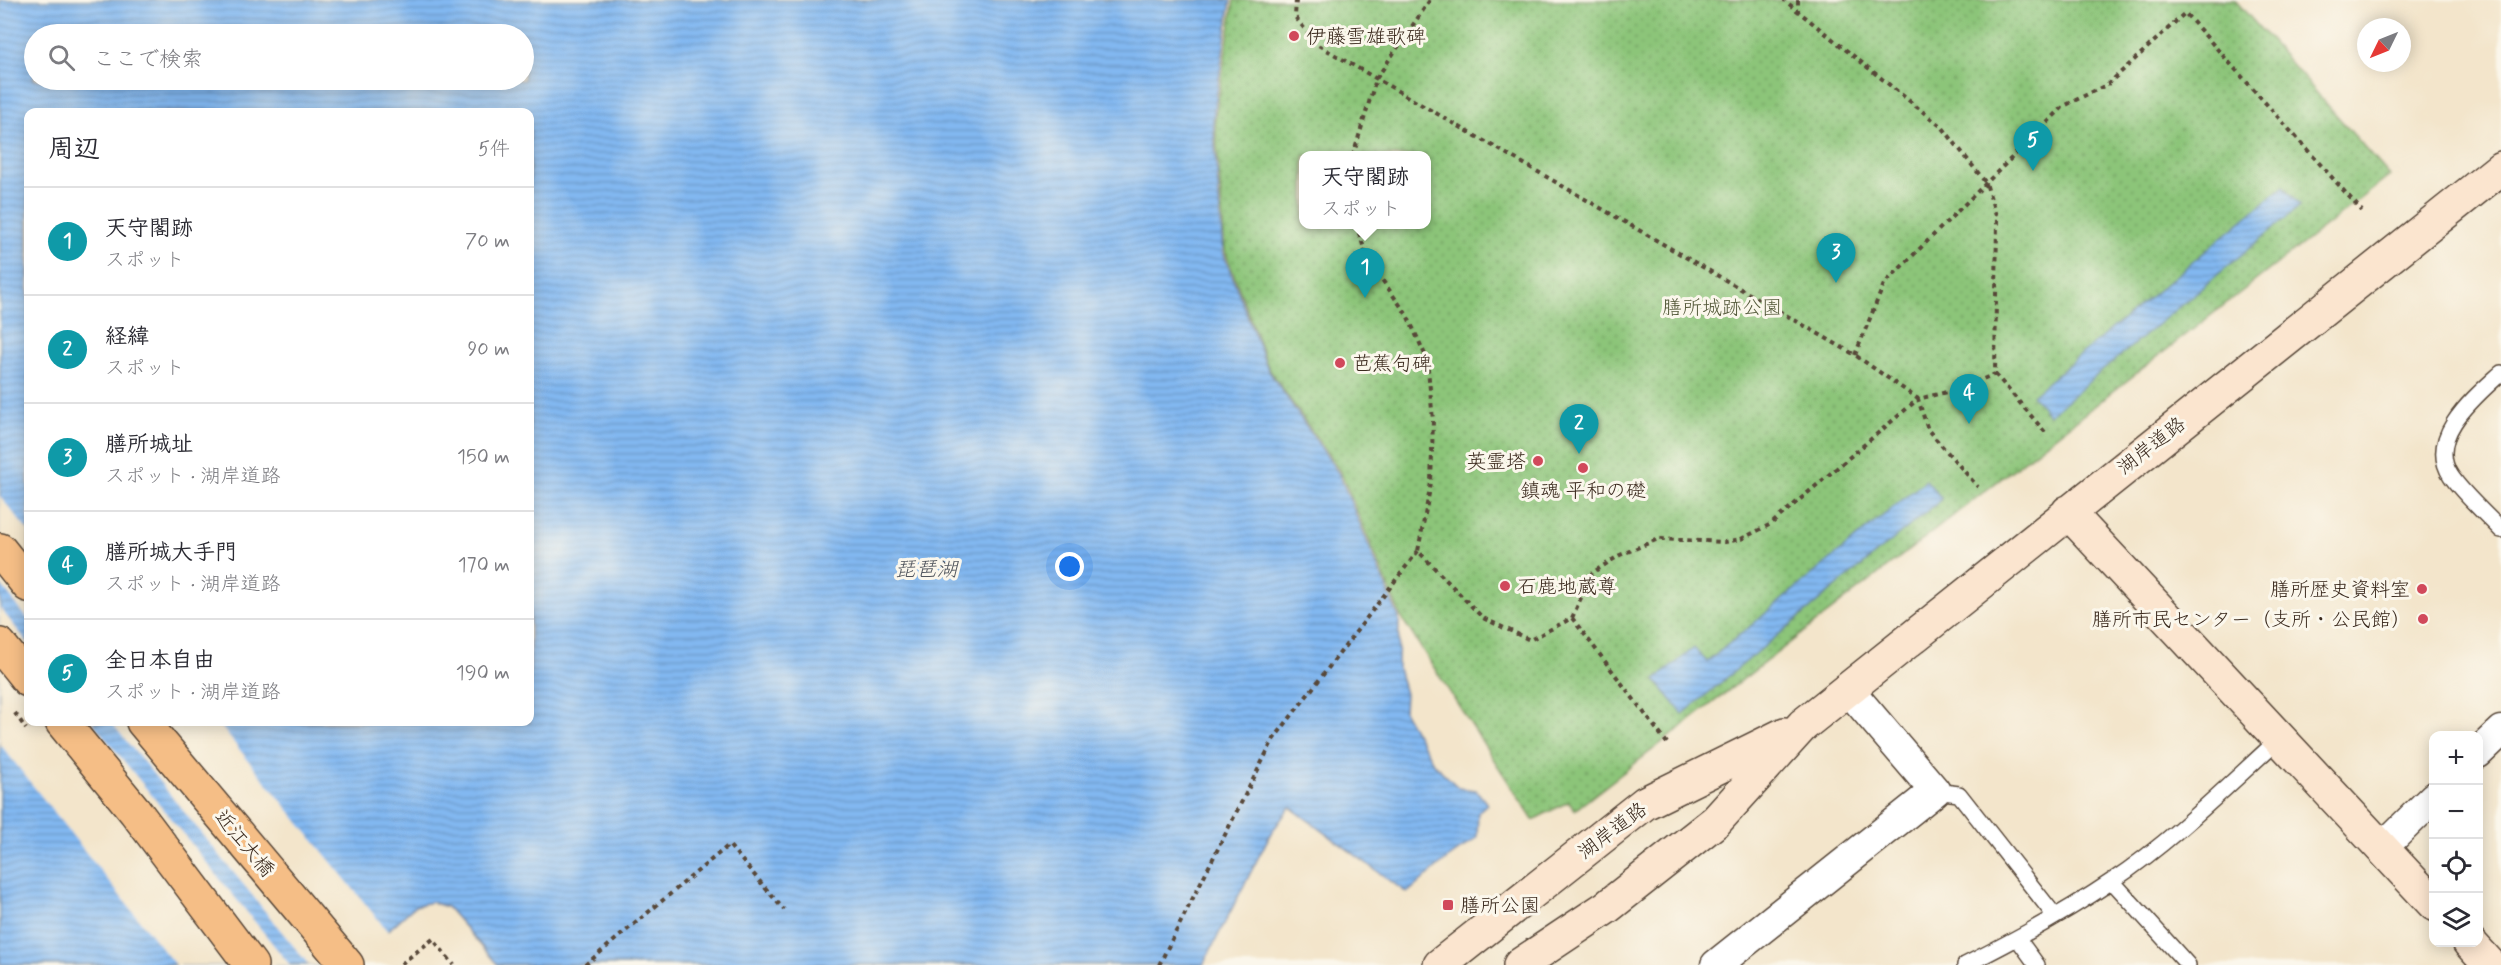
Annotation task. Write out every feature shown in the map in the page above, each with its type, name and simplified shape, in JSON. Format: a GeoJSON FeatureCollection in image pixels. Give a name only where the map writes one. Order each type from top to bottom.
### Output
{"type":"FeatureCollection","features":[{"type":"Feature","properties":{"kind":"main road","name":"湖岸道路"},"geometry":{"type":"LineString","coordinates":[[1520,965],[1607,907],[1716,821],[1803,725],[2501,168]]}},
{"type":"Feature","properties":{"kind":"main road"},"geometry":{"type":"LineString","coordinates":[[2068,512],[2429,900]]}},
{"type":"Feature","properties":{"kind":"main road"},"geometry":{"type":"LineString","coordinates":[[0,550],[24,580]]}},
{"type":"Feature","properties":{"kind":"main road"},"geometry":{"type":"LineString","coordinates":[[0,645],[24,675]]}},
{"type":"Feature","properties":{"kind":"main road","name":"湖岸道路"},"geometry":{"type":"LineString","coordinates":[[1440,965],[1645,803],[1803,725]]}},
{"type":"Feature","properties":{"kind":"main road"},"geometry":{"type":"LineString","coordinates":[[65,726],[135,811],[251,965]]}},
{"type":"Feature","properties":{"kind":"main road","name":"近江大橋"},"geometry":{"type":"LineString","coordinates":[[146,726],[348,965]]}},
{"type":"Feature","properties":{"kind":"main road"},"geometry":{"type":"LineString","coordinates":[[2474,947],[2490,965]]}},
{"type":"Feature","properties":{"kind":"street"},"geometry":{"type":"LineString","coordinates":[[1716,965],[1935,790],[1848,689]]}},
{"type":"Feature","properties":{"kind":"street"},"geometry":{"type":"LineString","coordinates":[[2483,748],[2501,731]]}},
{"type":"Feature","properties":{"kind":"street"},"geometry":{"type":"LineString","coordinates":[[2381,849],[2429,801]]}},
{"type":"Feature","properties":{"kind":"lane"},"geometry":{"type":"LineString","coordinates":[[2501,373],[2454,419],[2444,453],[2450,474],[2501,530]]}},
{"type":"Feature","properties":{"kind":"lane"},"geometry":{"type":"LineString","coordinates":[[1965,965],[2018,939],[2112,881],[2178,831],[2278,738]]}},
{"type":"Feature","properties":{"kind":"lane"},"geometry":{"type":"LineString","coordinates":[[1935,790],[1959,795],[2055,916]]}},
{"type":"Feature","properties":{"kind":"lane"},"geometry":{"type":"LineString","coordinates":[[2112,881],[2188,965]]}},
{"type":"Feature","properties":{"kind":"lane"},"geometry":{"type":"LineString","coordinates":[[2018,939],[2037,965]]}},
{"type":"Feature","properties":{"kind":"path"},"geometry":{"type":"LineString","coordinates":[[1296,0],[1294,17],[1318,45],[1854,356],[1918,399],[1928,430],[1978,487]]}},
{"type":"Feature","properties":{"kind":"path"},"geometry":{"type":"LineString","coordinates":[[1354,151],[1376,79],[1430,0]]}},
{"type":"Feature","properties":{"kind":"path"},"geometry":{"type":"LineString","coordinates":[[1784,0],[1942,128],[1986,183],[1997,219],[1995,374],[2045,432]]}},
{"type":"Feature","properties":{"kind":"path"},"geometry":{"type":"LineString","coordinates":[[1798,0],[1798,11]]}},
{"type":"Feature","properties":{"kind":"path"},"geometry":{"type":"LineString","coordinates":[[1854,356],[1884,284],[2064,106],[2108,84],[2185,13],[2362,211]]}},
{"type":"Feature","properties":{"kind":"path"},"geometry":{"type":"LineString","coordinates":[[1159,965],[1273,740],[1418,551],[1431,483],[1432,420],[1427,359],[1407,315],[1368,260],[1357,229]]}},
{"type":"Feature","properties":{"kind":"path"},"geometry":{"type":"LineString","coordinates":[[1418,551],[1483,618],[1530,640],[1572,618],[1592,573],[1620,555],[1658,539],[1725,542],[1758,532],[1772,524],[1918,399],[1959,389],[1995,374]]}},
{"type":"Feature","properties":{"kind":"path"},"geometry":{"type":"LineString","coordinates":[[1572,618],[1667,743]]}},
{"type":"Feature","properties":{"kind":"path"},"geometry":{"type":"LineString","coordinates":[[585,965],[729,845],[784,910]]}},
{"type":"Feature","properties":{"kind":"path"},"geometry":{"type":"LineString","coordinates":[[401,964],[433,939],[454,965]]}},
{"type":"Feature","properties":{"kind":"green space","name":"膳所城跡公園"},"geometry":{"type":"Polygon","coordinates":[[[1234,0],[2235,0],[2390,176],[1575,810],[1568,802],[1533,820],[1401,617],[1341,473],[1269,369],[1225,251],[1215,119],[1234,0]]]}},
{"type":"Feature","properties":{"kind":"water","name":"琵琶湖"},"geometry":{"type":"Polygon","coordinates":[[[0,0],[1231,0],[1213,119],[1223,252],[1268,370],[1339,474],[1399,618],[1398,668],[1405,694],[1404,712],[1434,764],[1459,788],[1476,790],[1487,804],[1478,812],[1477,838],[1446,860],[1407,893],[1290,807],[1271,833],[1203,965],[498,965],[447,907],[431,902],[415,906],[350,965],[0,965],[0,0]]]}},
{"type":"Feature","properties":{"kind":"water"},"geometry":{"type":"Polygon","coordinates":[[[2284,186],[2300,206],[2049,415],[2032,395],[2284,186]]]}},
{"type":"Feature","properties":{"kind":"water"},"geometry":{"type":"Polygon","coordinates":[[[1926,480],[1942,499],[1683,714],[1655,680],[1694,648],[1707,662],[1926,480]]]}},
{"type":"Feature","properties":{"kind":"pier"},"geometry":{"type":"Polygon","coordinates":[[[0,496],[24,526],[24,614],[0,584],[0,496]]]}},
{"type":"Feature","properties":{"kind":"pier"},"geometry":{"type":"Polygon","coordinates":[[[0,608],[24,638],[24,726],[95,726],[290,965],[175,965],[0,744],[0,608]]]}},
{"type":"Feature","properties":{"kind":"pier"},"geometry":{"type":"Polygon","coordinates":[[[114,726],[220,726],[389,933],[354,965],[309,965],[114,726]]]}},
{"type":"Feature","properties":{"kind":"place","name":"伊藤雪雄歌碑"},"geometry":{"type":"Point","coordinates":[1294,36]}},
{"type":"Feature","properties":{"kind":"place","name":"全日本自由"},"geometry":{"type":"Point","coordinates":[2033,171]}},
{"type":"Feature","properties":{"kind":"place","name":"膳所城址"},"geometry":{"type":"Point","coordinates":[1836,283]}},
{"type":"Feature","properties":{"kind":"place","name":"天守閣跡"},"geometry":{"type":"Point","coordinates":[1365,298]}},
{"type":"Feature","properties":{"kind":"place","name":"芭蕉句碑"},"geometry":{"type":"Point","coordinates":[1340,363]}},
{"type":"Feature","properties":{"kind":"place","name":"膳所城大手門"},"geometry":{"type":"Point","coordinates":[1969,424]}},
{"type":"Feature","properties":{"kind":"place","name":"経緯"},"geometry":{"type":"Point","coordinates":[1579,454]}},
{"type":"Feature","properties":{"kind":"place","name":"英霊塔"},"geometry":{"type":"Point","coordinates":[1538,461]}},
{"type":"Feature","properties":{"kind":"place","name":"鎮魂 平和の礎"},"geometry":{"type":"Point","coordinates":[1583,468]}},
{"type":"Feature","properties":{"kind":"place","name":"石鹿地蔵尊"},"geometry":{"type":"Point","coordinates":[1505,586]}},
{"type":"Feature","properties":{"kind":"place","name":"膳所歴史資料室"},"geometry":{"type":"Point","coordinates":[2422,589]}},
{"type":"Feature","properties":{"kind":"place","name":"膳所市民センター（支所・公民館）"},"geometry":{"type":"Point","coordinates":[2423,619]}},
{"type":"Feature","properties":{"kind":"place","name":"膳所公園"},"geometry":{"type":"Point","coordinates":[1448,905]}}]}
